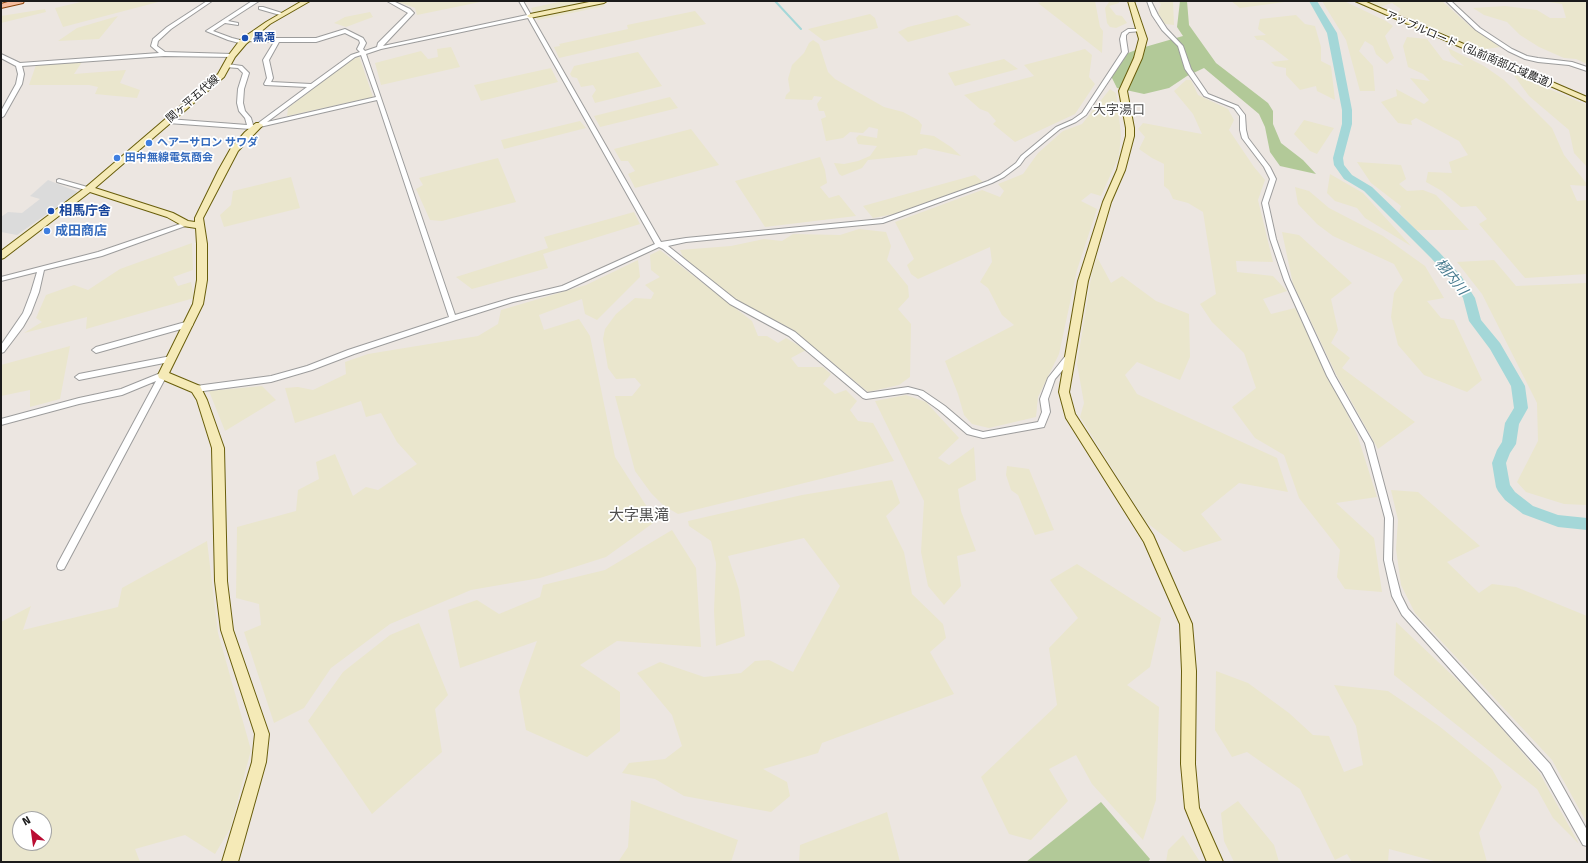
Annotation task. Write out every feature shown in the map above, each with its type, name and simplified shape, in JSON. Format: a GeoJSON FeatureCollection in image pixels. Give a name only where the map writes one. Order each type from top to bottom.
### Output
{"type":"FeatureCollection","features":[{"type":"Feature","properties":{"kind":"main road"},"geometry":{"type":"LineString","coordinates":[[1,6],[20,1]]}},
{"type":"Feature","properties":{"kind":"street"},"geometry":{"type":"LineString","coordinates":[[164,54],[154,46],[155,40],[169,28],[210,1]]}},
{"type":"Feature","properties":{"kind":"street"},"geometry":{"type":"LineString","coordinates":[[257,1],[251,3],[209,31],[230,39],[245,41],[316,40],[345,31],[361,39],[364,43],[360,49],[363,52],[379,98],[453,318]]}},
{"type":"Feature","properties":{"kind":"street","name":"関ヶ平五代線"},"geometry":{"type":"LineString","coordinates":[[1,256],[89,189],[221,75],[232,56],[245,41],[282,14],[307,1]]}},
{"type":"Feature","properties":{"kind":"street"},"geometry":{"type":"LineString","coordinates":[[380,48],[380,44],[408,18],[411,13],[389,1]]}},
{"type":"Feature","properties":{"kind":"street"},"geometry":{"type":"LineString","coordinates":[[521,1],[659,245],[665,247],[733,302],[792,334],[866,396],[908,390],[920,393],[942,408],[970,432],[983,435],[1041,425],[1046,412],[1044,399],[1052,378],[1071,355]]}},
{"type":"Feature","properties":{"kind":"street"},"geometry":{"type":"LineString","coordinates":[[61,566],[171,360],[198,304],[202,280],[202,244],[199,218],[214,190],[222,170],[234,150],[255,126],[326,76],[344,61],[363,52],[604,1]]}},
{"type":"Feature","properties":{"kind":"street"},"geometry":{"type":"LineString","coordinates":[[1131,1],[1143,39],[1138,58],[1123,91],[1130,128],[1130,136],[1121,170],[1107,202],[1083,280],[1064,392],[1070,415],[1148,540],[1186,624],[1189,671],[1188,764],[1192,808],[1205,842],[1215,862]]}},
{"type":"Feature","properties":{"kind":"street"},"geometry":{"type":"LineString","coordinates":[[1149,1],[1158,20],[1180,46],[1188,69],[1206,95],[1236,107],[1243,116],[1243,130],[1245,138],[1267,167],[1273,179],[1265,203],[1273,239],[1287,280],[1331,376],[1369,443],[1389,518],[1388,560],[1397,596],[1405,612],[1546,768],[1587,841]]}},
{"type":"Feature","properties":{"kind":"street","name":"アップルロード（弘前南部広域農道）"},"geometry":{"type":"LineString","coordinates":[[1358,1],[1587,100]]}},
{"type":"Feature","properties":{"kind":"street"},"geometry":{"type":"LineString","coordinates":[[1448,1],[1478,29],[1510,50],[1538,60],[1570,63],[1587,69]]}},
{"type":"Feature","properties":{"kind":"street"},"geometry":{"type":"LineString","coordinates":[[261,8],[282,14]]}},
{"type":"Feature","properties":{"kind":"street"},"geometry":{"type":"LineString","coordinates":[[224,21],[236,24]]}},
{"type":"Feature","properties":{"kind":"street"},"geometry":{"type":"LineString","coordinates":[[1,422],[80,401],[122,392],[163,375],[196,389],[271,379],[309,368],[351,352],[453,318],[512,300],[564,288],[659,245],[686,240],[883,221],[990,182],[1002,176],[1018,164],[1023,157],[1058,128],[1074,121],[1084,114],[1125,52],[1123,39],[1124,34],[1128,31],[1140,30]]}},
{"type":"Feature","properties":{"kind":"street"},"geometry":{"type":"LineString","coordinates":[[277,40],[266,60],[270,78],[267,84],[312,86]]}},
{"type":"Feature","properties":{"kind":"street"},"geometry":{"type":"LineString","coordinates":[[1,56],[18,65],[164,54],[232,56]]}},
{"type":"Feature","properties":{"kind":"street"},"geometry":{"type":"LineString","coordinates":[[1,116],[19,84],[21,74],[18,65]]}},
{"type":"Feature","properties":{"kind":"street"},"geometry":{"type":"LineString","coordinates":[[227,66],[240,67],[246,73],[241,89],[240,103],[242,111],[255,126]]}},
{"type":"Feature","properties":{"kind":"street"},"geometry":{"type":"LineString","coordinates":[[168,121],[255,126],[379,98]]}},
{"type":"Feature","properties":{"kind":"street"},"geometry":{"type":"LineString","coordinates":[[59,181],[170,215],[186,224],[201,226]]}},
{"type":"Feature","properties":{"kind":"street"},"geometry":{"type":"LineString","coordinates":[[1,279],[100,254],[186,224]]}},
{"type":"Feature","properties":{"kind":"street"},"geometry":{"type":"LineString","coordinates":[[1,350],[20,326],[27,313],[35,292],[41,269]]}},
{"type":"Feature","properties":{"kind":"street"},"geometry":{"type":"LineString","coordinates":[[96,350],[189,324]]}},
{"type":"Feature","properties":{"kind":"street"},"geometry":{"type":"LineString","coordinates":[[79,377],[171,360]]}},
{"type":"Feature","properties":{"kind":"street"},"geometry":{"type":"LineString","coordinates":[[196,389],[202,400],[218,448],[222,581],[227,630],[262,734],[259,762],[230,862]]}},
{"type":"Feature","properties":{"kind":"shaded area"},"geometry":{"type":"Polygon","coordinates":[[[85,1],[162,1],[63,27],[55,8],[85,1]]]}},
{"type":"Feature","properties":{"kind":"shaded area"},"geometry":{"type":"Polygon","coordinates":[[[485,1],[417,15],[415,8],[398,2],[485,1]]]}},
{"type":"Feature","properties":{"kind":"shaded area"},"geometry":{"type":"Polygon","coordinates":[[[563,1],[593,1],[534,14],[531,8],[563,1]]]}},
{"type":"Feature","properties":{"kind":"shaded area"},"geometry":{"type":"Polygon","coordinates":[[[1046,1],[1095,1],[1100,27],[1103,31],[1102,53],[1038,3],[1046,1]]]}},
{"type":"Feature","properties":{"kind":"shaded area"},"geometry":{"type":"Polygon","coordinates":[[[1107,1],[1119,1],[1119,3],[1109,6],[1116,15],[1122,16],[1127,23],[1116,28],[1110,27],[1107,23],[1105,8],[1109,2],[1107,1]]]}},
{"type":"Feature","properties":{"kind":"shaded area"},"geometry":{"type":"Polygon","coordinates":[[[1158,1],[1173,1],[1174,25],[1165,24],[1158,13],[1161,4],[1158,1]]]}},
{"type":"Feature","properties":{"kind":"shaded area"},"geometry":{"type":"Polygon","coordinates":[[[1231,1],[1292,1],[1240,8],[1231,1]]]}},
{"type":"Feature","properties":{"kind":"shaded area"},"geometry":{"type":"Polygon","coordinates":[[[1322,1],[1344,1],[1386,21],[1393,26],[1385,36],[1394,58],[1387,64],[1376,54],[1373,46],[1365,41],[1359,51],[1373,66],[1375,91],[1360,91],[1346,40],[1322,1]]]}},
{"type":"Feature","properties":{"kind":"shaded area"},"geometry":{"type":"Polygon","coordinates":[[[1367,1],[1442,1],[1472,28],[1500,47],[1478,50],[1397,13],[1401,9],[1392,3],[1380,7],[1367,1]]]}},
{"type":"Feature","properties":{"kind":"shaded area"},"geometry":{"type":"Polygon","coordinates":[[[1543,1],[1587,1],[1587,64],[1576,59],[1564,58],[1539,47],[1520,35],[1507,22],[1484,15],[1473,8],[1505,6],[1537,10],[1550,18],[1566,18],[1562,4],[1543,1]]]}},
{"type":"Feature","properties":{"kind":"shaded area"},"geometry":{"type":"Polygon","coordinates":[[[602,3],[605,6],[538,20],[536,17],[602,3]]]}},
{"type":"Feature","properties":{"kind":"shaded area"},"geometry":{"type":"Polygon","coordinates":[[[45,9],[46,12],[1,23],[1,16],[45,9]]]}},
{"type":"Feature","properties":{"kind":"shaded area"},"geometry":{"type":"Polygon","coordinates":[[[695,11],[706,24],[559,58],[554,47],[560,46],[559,44],[628,29],[627,25],[695,11]]]}},
{"type":"Feature","properties":{"kind":"shaded area"},"geometry":{"type":"Polygon","coordinates":[[[370,12],[373,17],[346,27],[334,23],[345,17],[370,12]]]}},
{"type":"Feature","properties":{"kind":"shaded area"},"geometry":{"type":"Polygon","coordinates":[[[870,14],[875,18],[878,28],[824,41],[808,29],[870,14]]]}},
{"type":"Feature","properties":{"kind":"shaded area"},"geometry":{"type":"Polygon","coordinates":[[[957,15],[971,25],[908,42],[898,32],[908,27],[957,15]]]}},
{"type":"Feature","properties":{"kind":"shaded area"},"geometry":{"type":"Polygon","coordinates":[[[1296,15],[1305,24],[1315,26],[1321,47],[1321,61],[1331,66],[1335,100],[1317,91],[1316,86],[1300,90],[1286,75],[1286,68],[1275,66],[1271,62],[1289,60],[1263,40],[1257,40],[1254,36],[1266,35],[1258,29],[1260,19],[1296,15]]]}},
{"type":"Feature","properties":{"kind":"shaded area"},"geometry":{"type":"Polygon","coordinates":[[[118,16],[99,39],[58,41],[77,28],[118,16]]]}},
{"type":"Feature","properties":{"kind":"shaded area"},"geometry":{"type":"Polygon","coordinates":[[[1407,37],[1427,39],[1443,60],[1464,66],[1451,55],[1448,48],[1484,66],[1504,80],[1552,128],[1564,155],[1587,184],[1587,186],[1570,185],[1577,201],[1587,200],[1587,274],[1525,278],[1479,224],[1487,219],[1476,206],[1461,207],[1442,191],[1426,182],[1428,172],[1452,173],[1449,162],[1468,155],[1459,141],[1416,118],[1411,121],[1412,125],[1398,123],[1381,102],[1397,96],[1396,89],[1424,104],[1429,100],[1410,78],[1430,81],[1423,74],[1408,67],[1403,46],[1407,37]]]}},
{"type":"Feature","properties":{"kind":"shaded area"},"geometry":{"type":"Polygon","coordinates":[[[813,40],[819,44],[828,72],[835,79],[884,107],[903,112],[918,120],[922,125],[920,134],[934,136],[951,147],[961,156],[925,148],[918,150],[917,155],[868,160],[862,168],[842,176],[839,174],[834,163],[844,164],[858,161],[870,156],[877,146],[858,144],[856,138],[859,135],[877,138],[878,129],[869,127],[863,133],[850,132],[843,138],[826,141],[821,119],[826,117],[824,111],[819,111],[817,104],[822,97],[814,96],[812,100],[785,99],[786,95],[790,91],[788,79],[792,65],[804,53],[809,43],[813,40]]]}},
{"type":"Feature","properties":{"kind":"shaded area"},"geometry":{"type":"Polygon","coordinates":[[[451,47],[460,67],[381,85],[375,63],[421,51],[428,59],[438,57],[437,49],[451,47]]]}},
{"type":"Feature","properties":{"kind":"shaded area"},"geometry":{"type":"Polygon","coordinates":[[[1085,49],[1092,55],[1089,77],[1095,84],[1075,114],[1015,142],[993,124],[996,121],[988,112],[980,109],[964,95],[1034,76],[1024,65],[1085,49]]]}},
{"type":"Feature","properties":{"kind":"shaded area"},"geometry":{"type":"Polygon","coordinates":[[[638,52],[662,86],[595,103],[592,96],[596,90],[593,85],[581,87],[577,78],[572,77],[570,74],[574,66],[638,52]]]}},
{"type":"Feature","properties":{"kind":"shaded area"},"geometry":{"type":"Polygon","coordinates":[[[359,56],[373,97],[287,116],[288,108],[347,63],[359,56]]]}},
{"type":"Feature","properties":{"kind":"shaded area"},"geometry":{"type":"Polygon","coordinates":[[[1004,59],[1018,69],[955,86],[948,73],[1004,59]]]}},
{"type":"Feature","properties":{"kind":"shaded area"},"geometry":{"type":"Polygon","coordinates":[[[82,62],[74,74],[126,70],[120,83],[140,90],[137,98],[95,94],[98,87],[89,85],[29,85],[36,65],[82,62]]]}},
{"type":"Feature","properties":{"kind":"shaded area"},"geometry":{"type":"Polygon","coordinates":[[[551,68],[558,82],[481,101],[474,85],[551,68]]]}},
{"type":"Feature","properties":{"kind":"shaded area"},"geometry":{"type":"Polygon","coordinates":[[[1513,74],[1587,105],[1587,167],[1574,153],[1569,130],[1529,96],[1513,74]]]}},
{"type":"Feature","properties":{"kind":"shaded area"},"geometry":{"type":"Polygon","coordinates":[[[1186,80],[1191,80],[1198,95],[1228,109],[1234,120],[1229,130],[1254,167],[1265,180],[1258,200],[1273,262],[1236,261],[1237,272],[1273,276],[1287,291],[1263,299],[1271,314],[1295,308],[1357,434],[1377,497],[1336,503],[1374,538],[1382,592],[1345,589],[1337,577],[1340,550],[1299,498],[1284,455],[1255,438],[1232,407],[1256,388],[1244,353],[1212,322],[1200,304],[1216,294],[1203,212],[1188,203],[1173,199],[1169,190],[1164,186],[1164,164],[1139,149],[1145,137],[1138,129],[1143,123],[1202,134],[1193,114],[1174,91],[1186,80]]]}},
{"type":"Feature","properties":{"kind":"shaded area"},"geometry":{"type":"Polygon","coordinates":[[[1110,89],[1116,93],[1121,134],[1119,156],[1101,196],[1091,193],[1081,201],[1097,209],[1077,270],[1059,354],[1038,397],[1036,417],[989,428],[972,424],[964,415],[958,394],[945,361],[1014,325],[1002,315],[988,288],[980,282],[992,262],[990,247],[918,279],[911,274],[907,265],[914,259],[895,222],[982,190],[1000,197],[1004,191],[998,184],[1023,174],[1038,153],[1063,131],[1082,124],[1110,89]]]}},
{"type":"Feature","properties":{"kind":"shaded area"},"geometry":{"type":"Polygon","coordinates":[[[670,97],[678,108],[600,127],[594,116],[670,97]]]}},
{"type":"Feature","properties":{"kind":"shaded area"},"geometry":{"type":"Polygon","coordinates":[[[1304,120],[1334,128],[1317,154],[1310,151],[1294,134],[1304,120]]]}},
{"type":"Feature","properties":{"kind":"shaded area"},"geometry":{"type":"Polygon","coordinates":[[[580,121],[586,128],[504,149],[501,140],[580,121]]]}},
{"type":"Feature","properties":{"kind":"shaded area"},"geometry":{"type":"Polygon","coordinates":[[[691,129],[719,165],[635,188],[628,174],[635,171],[628,161],[621,161],[614,149],[691,129]]]}},
{"type":"Feature","properties":{"kind":"shaded area"},"geometry":{"type":"Polygon","coordinates":[[[820,157],[825,170],[827,183],[820,187],[829,198],[839,195],[856,216],[765,227],[735,181],[820,157]]]}},
{"type":"Feature","properties":{"kind":"shaded area"},"geometry":{"type":"Polygon","coordinates":[[[498,158],[516,202],[442,221],[430,220],[416,189],[423,185],[419,178],[498,158]]]}},
{"type":"Feature","properties":{"kind":"shaded area"},"geometry":{"type":"Polygon","coordinates":[[[1357,162],[1401,165],[1406,179],[1399,184],[1407,191],[1423,190],[1436,195],[1469,230],[1416,230],[1399,212],[1401,206],[1371,183],[1357,162]]]}},
{"type":"Feature","properties":{"kind":"shaded area"},"geometry":{"type":"Polygon","coordinates":[[[1330,174],[1363,193],[1411,246],[1365,218],[1357,208],[1335,201],[1327,193],[1330,174]]]}},
{"type":"Feature","properties":{"kind":"shaded area"},"geometry":{"type":"Polygon","coordinates":[[[975,175],[983,182],[894,214],[873,218],[863,206],[975,175]]]}},
{"type":"Feature","properties":{"kind":"shaded area"},"geometry":{"type":"Polygon","coordinates":[[[291,177],[300,208],[224,227],[220,215],[231,205],[233,191],[291,177]]]}},
{"type":"Feature","properties":{"kind":"shaded area"},"geometry":{"type":"Polygon","coordinates":[[[48,180],[78,192],[17,235],[1,232],[1,217],[8,212],[22,213],[40,199],[30,196],[48,180]]]}},
{"type":"Feature","properties":{"kind":"shaded area"},"geometry":{"type":"Polygon","coordinates":[[[1295,187],[1309,191],[1329,208],[1383,236],[1425,266],[1444,298],[1427,301],[1441,318],[1454,320],[1482,380],[1467,392],[1424,375],[1398,345],[1391,317],[1394,293],[1403,280],[1394,264],[1333,236],[1317,224],[1298,204],[1295,187]]]}},
{"type":"Feature","properties":{"kind":"shaded area"},"geometry":{"type":"Polygon","coordinates":[[[634,212],[640,224],[543,254],[548,268],[472,289],[456,277],[548,248],[544,237],[634,212]]]}},
{"type":"Feature","properties":{"kind":"shaded area"},"geometry":{"type":"Polygon","coordinates":[[[859,229],[886,232],[891,246],[887,260],[908,286],[909,297],[898,309],[911,324],[910,377],[899,385],[868,392],[792,329],[738,301],[683,257],[680,250],[731,246],[764,239],[782,241],[793,234],[840,235],[859,229]]]}},
{"type":"Feature","properties":{"kind":"shaded area"},"geometry":{"type":"Polygon","coordinates":[[[1282,232],[1299,235],[1352,283],[1331,299],[1338,330],[1331,343],[1350,358],[1342,368],[1415,422],[1378,449],[1336,374],[1293,284],[1282,232]]]}},
{"type":"Feature","properties":{"kind":"shaded area"},"geometry":{"type":"Polygon","coordinates":[[[192,243],[193,270],[173,277],[178,286],[191,282],[194,298],[86,329],[87,317],[24,333],[42,322],[36,318],[46,295],[74,285],[88,290],[120,269],[192,243]]]}},
{"type":"Feature","properties":{"kind":"shaded area"},"geometry":{"type":"Polygon","coordinates":[[[660,250],[752,321],[758,336],[767,336],[778,343],[786,338],[806,350],[791,358],[798,367],[823,367],[831,374],[823,384],[835,394],[846,390],[857,401],[850,410],[858,421],[873,423],[894,461],[678,514],[664,506],[651,493],[635,471],[615,396],[632,396],[641,385],[635,378],[616,379],[608,368],[603,339],[605,329],[616,314],[635,298],[651,299],[654,293],[645,285],[660,277],[651,270],[650,255],[660,250]]]}},
{"type":"Feature","properties":{"kind":"shaded area"},"geometry":{"type":"Polygon","coordinates":[[[1097,257],[1111,283],[1122,276],[1156,301],[1189,314],[1190,357],[1180,380],[1137,362],[1125,375],[1137,394],[1277,458],[1288,492],[1239,483],[1201,514],[1222,540],[1184,552],[1146,522],[1080,417],[1084,403],[1077,364],[1092,272],[1097,257]]]}},
{"type":"Feature","properties":{"kind":"shaded area"},"geometry":{"type":"Polygon","coordinates":[[[638,260],[640,277],[597,320],[585,314],[582,299],[539,315],[544,330],[579,319],[590,336],[615,457],[656,521],[606,557],[540,578],[471,590],[390,624],[331,668],[304,708],[274,723],[244,632],[261,625],[259,604],[236,598],[237,527],[296,511],[298,490],[319,479],[316,462],[335,454],[353,496],[366,487],[378,490],[417,464],[397,442],[381,413],[366,417],[361,401],[295,423],[285,388],[298,387],[313,390],[346,374],[345,362],[368,354],[478,336],[498,324],[501,310],[586,285],[638,260]]]}},
{"type":"Feature","properties":{"kind":"shaded area"},"geometry":{"type":"Polygon","coordinates":[[[1494,260],[1516,286],[1587,283],[1587,505],[1564,504],[1526,492],[1517,482],[1538,441],[1537,403],[1482,294],[1457,262],[1494,260]]]}},
{"type":"Feature","properties":{"kind":"shaded area"},"geometry":{"type":"Polygon","coordinates":[[[70,346],[60,399],[30,407],[30,390],[1,396],[1,365],[70,346]]]}},
{"type":"Feature","properties":{"kind":"shaded area"},"geometry":{"type":"Polygon","coordinates":[[[262,386],[276,400],[225,431],[209,391],[262,386]]]}},
{"type":"Feature","properties":{"kind":"shaded area"},"geometry":{"type":"Polygon","coordinates":[[[906,395],[926,402],[959,438],[938,458],[949,465],[974,447],[976,480],[958,489],[961,511],[976,551],[957,556],[961,586],[944,605],[928,586],[921,552],[924,501],[875,401],[906,395]]]}},
{"type":"Feature","properties":{"kind":"shaded area"},"geometry":{"type":"Polygon","coordinates":[[[1007,466],[1029,469],[1054,530],[1035,535],[1018,495],[1011,490],[1006,475],[1007,466]]]}},
{"type":"Feature","properties":{"kind":"shaded area"},"geometry":{"type":"Polygon","coordinates":[[[892,480],[900,503],[886,516],[904,552],[912,594],[943,624],[946,638],[930,652],[954,694],[822,743],[818,753],[763,769],[787,782],[790,796],[771,812],[684,796],[655,779],[622,773],[629,763],[665,759],[682,746],[672,715],[637,673],[660,662],[704,677],[741,673],[755,661],[769,660],[793,672],[840,586],[804,538],[728,556],[739,590],[745,636],[716,646],[714,611],[716,563],[711,541],[689,526],[688,521],[802,495],[892,480]]]}},
{"type":"Feature","properties":{"kind":"shaded area"},"geometry":{"type":"Polygon","coordinates":[[[1391,490],[1418,492],[1480,546],[1447,562],[1479,593],[1492,584],[1516,587],[1587,616],[1587,823],[1552,760],[1415,613],[1401,585],[1396,549],[1398,520],[1391,490]]]}},
{"type":"Feature","properties":{"kind":"shaded area"},"geometry":{"type":"Polygon","coordinates":[[[672,530],[696,568],[701,647],[617,641],[580,665],[620,692],[620,731],[587,757],[526,730],[519,691],[537,641],[460,668],[448,610],[477,600],[499,614],[540,597],[543,585],[605,570],[672,530]]]}},
{"type":"Feature","properties":{"kind":"shaded area"},"geometry":{"type":"Polygon","coordinates":[[[207,541],[218,633],[251,750],[230,829],[215,854],[185,835],[135,849],[140,862],[1,862],[1,622],[31,606],[23,630],[118,607],[122,588],[207,541]]]}},
{"type":"Feature","properties":{"kind":"shaded area"},"geometry":{"type":"Polygon","coordinates":[[[1077,564],[1161,618],[1150,667],[1127,685],[1159,707],[1156,800],[1143,840],[1092,784],[1076,755],[1049,769],[1068,801],[1031,840],[1009,834],[981,777],[1057,705],[1049,648],[1078,618],[1050,580],[1077,564]]]}},
{"type":"Feature","properties":{"kind":"shaded area"},"geometry":{"type":"Polygon","coordinates":[[[1396,622],[1471,693],[1539,772],[1579,844],[1553,818],[1537,789],[1394,675],[1396,622]]]}},
{"type":"Feature","properties":{"kind":"shaded area"},"geometry":{"type":"Polygon","coordinates":[[[419,623],[448,695],[435,709],[442,752],[372,814],[308,721],[343,672],[390,635],[419,623]]]}},
{"type":"Feature","properties":{"kind":"shaded area"},"geometry":{"type":"Polygon","coordinates":[[[1216,671],[1248,683],[1289,713],[1313,735],[1329,736],[1344,772],[1363,765],[1356,726],[1334,685],[1388,691],[1439,726],[1492,769],[1502,787],[1479,833],[1487,862],[1438,862],[1389,849],[1388,862],[1352,862],[1347,854],[1335,860],[1300,789],[1247,752],[1232,757],[1215,730],[1216,671]]]}},
{"type":"Feature","properties":{"kind":"shaded area"},"geometry":{"type":"Polygon","coordinates":[[[631,800],[738,840],[731,862],[618,862],[628,847],[631,800]]]}},
{"type":"Feature","properties":{"kind":"shaded area"},"geometry":{"type":"Polygon","coordinates":[[[1238,801],[1274,845],[1279,862],[1234,862],[1224,841],[1221,813],[1238,801]]]}},
{"type":"Feature","properties":{"kind":"shaded area"},"geometry":{"type":"Polygon","coordinates":[[[887,812],[900,862],[799,862],[800,845],[887,812]]]}},
{"type":"Feature","properties":{"kind":"shaded area"},"geometry":{"type":"Polygon","coordinates":[[[1183,835],[1200,862],[1166,862],[1168,850],[1183,835]]]}},
{"type":"Feature","properties":{"kind":"green space"},"geometry":{"type":"Polygon","coordinates":[[[1180,1],[1187,1],[1189,25],[1216,63],[1268,103],[1273,111],[1273,124],[1281,143],[1303,160],[1316,174],[1280,166],[1270,152],[1265,127],[1259,114],[1204,68],[1187,76],[1169,88],[1144,94],[1117,88],[1110,74],[1121,56],[1138,49],[1183,36],[1177,27],[1180,1]]]}},
{"type":"Feature","properties":{"kind":"green space"},"geometry":{"type":"Polygon","coordinates":[[[1101,802],[1150,859],[1148,862],[1026,862],[1101,802]]]}},
{"type":"Feature","properties":{"kind":"waterway"},"geometry":{"type":"LineString","coordinates":[[775,1],[801,29]]}},
{"type":"Feature","properties":{"kind":"waterway","name":"栩内川"},"geometry":{"type":"LineString","coordinates":[[1313,1],[1332,33],[1347,110],[1347,124],[1338,158],[1339,165],[1348,177],[1368,189],[1435,255],[1457,279],[1469,298],[1475,321],[1495,346],[1518,386],[1521,408],[1512,423],[1509,444],[1504,450],[1499,463],[1503,487],[1510,496],[1528,510],[1558,521],[1587,524]]}},
{"type":"Feature","properties":{"kind":"place","name":"黒滝"},"geometry":{"type":"Point","coordinates":[245,38]}},
{"type":"Feature","properties":{"kind":"place","name":"ヘアーサロン サワダ"},"geometry":{"type":"Point","coordinates":[149,143]}},
{"type":"Feature","properties":{"kind":"place","name":"田中無線電気商会"},"geometry":{"type":"Point","coordinates":[117,158]}},
{"type":"Feature","properties":{"kind":"place","name":"相馬庁舎"},"geometry":{"type":"Point","coordinates":[51,211]}},
{"type":"Feature","properties":{"kind":"place","name":"成田商店"},"geometry":{"type":"Point","coordinates":[47,231]}},
{"type":"Feature","properties":{"kind":"district","name":"大字湯口"},"geometry":{"type":"Point","coordinates":[1119,110]}},
{"type":"Feature","properties":{"kind":"district","name":"大字黒滝"},"geometry":{"type":"Point","coordinates":[639,516]}}]}
